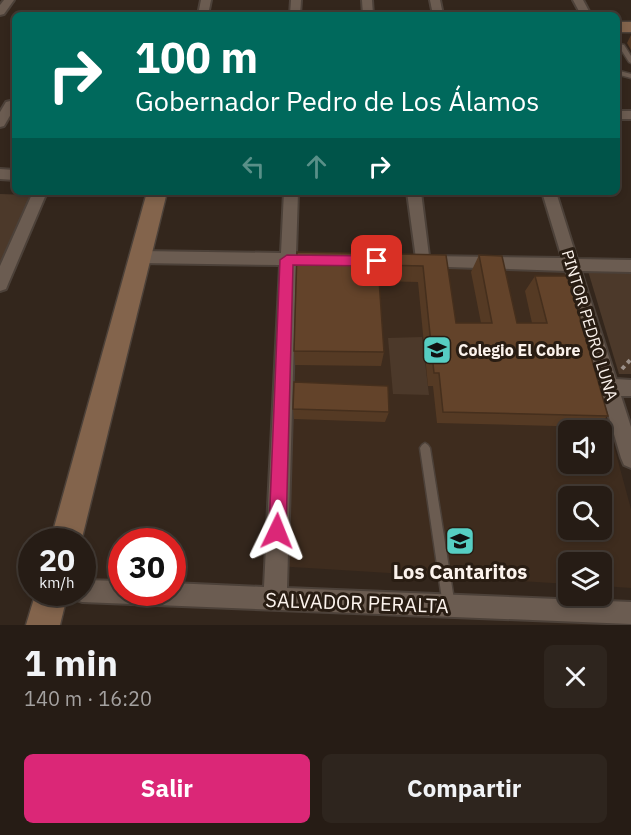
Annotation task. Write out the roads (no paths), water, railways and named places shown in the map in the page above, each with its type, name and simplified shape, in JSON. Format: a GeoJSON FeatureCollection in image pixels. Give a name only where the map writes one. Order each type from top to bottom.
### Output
{"type":"FeatureCollection","features":[{"type":"Feature","properties":{"kind":"street"},"geometry":{"type":"LineString","coordinates":[[2,16],[9,0]]}},
{"type":"Feature","properties":{"kind":"street"},"geometry":{"type":"LineString","coordinates":[[0,123],[8,105]]}},
{"type":"Feature","properties":{"kind":"street"},"geometry":{"type":"LineString","coordinates":[[0,284],[39,195]]}},
{"type":"Feature","properties":{"kind":"street"},"geometry":{"type":"LineString","coordinates":[[69,528],[156,195]]}},
{"type":"Feature","properties":{"kind":"street"},"geometry":{"type":"LineString","coordinates":[[275,599],[291,195]]}},
{"type":"Feature","properties":{"kind":"street"},"geometry":{"type":"LineString","coordinates":[[414,195],[417,262],[631,266]]}},
{"type":"Feature","properties":{"kind":"street","name":"PINTOR PEDRO LUNA"},"geometry":{"type":"LineString","coordinates":[[550,195],[631,458]]}},
{"type":"Feature","properties":{"kind":"street"},"geometry":{"type":"LineString","coordinates":[[140,257],[332,260]]}},
{"type":"Feature","properties":{"kind":"street"},"geometry":{"type":"LineString","coordinates":[[609,387],[631,388]]}},
{"type":"Feature","properties":{"kind":"street","name":"SALVADOR PERALTA"},"geometry":{"type":"LineString","coordinates":[[96,592],[631,613]]}},
{"type":"Feature","properties":{"kind":"street"},"geometry":{"type":"LineString","coordinates":[[43,625],[48,606]]}},
{"type":"Feature","properties":{"kind":"lane"},"geometry":{"type":"LineString","coordinates":[[621,45],[631,61]]}},
{"type":"Feature","properties":{"kind":"lane"},"geometry":{"type":"LineString","coordinates":[[425,448],[449,606]]}},
{"type":"Feature","properties":{"kind":"place","name":"Colegio El Cobre"},"geometry":{"type":"Point","coordinates":[437,350]}},
{"type":"Feature","properties":{"kind":"place","name":"Los Cantaritos"},"geometry":{"type":"Point","coordinates":[460,541]}}]}
